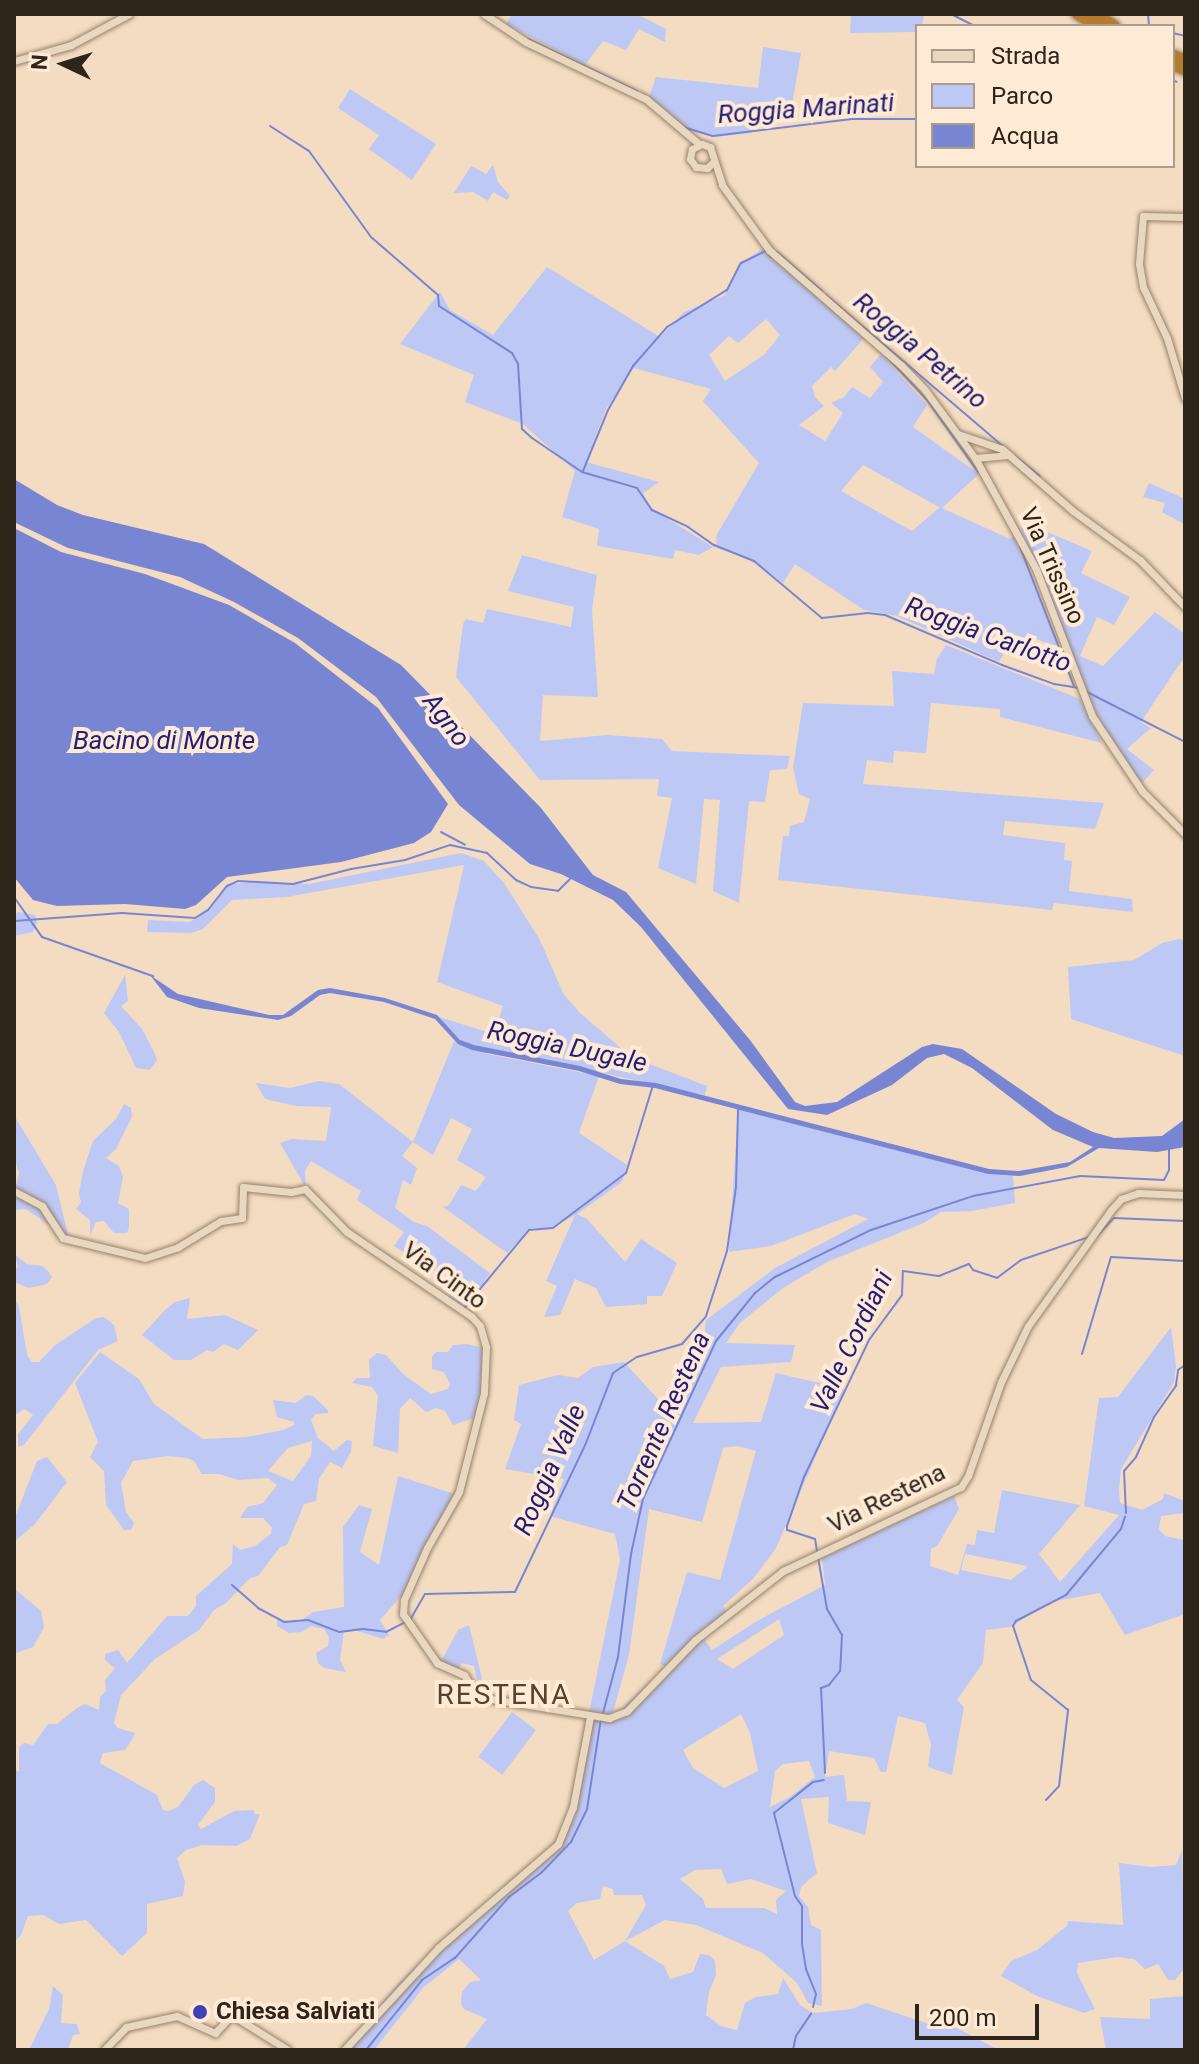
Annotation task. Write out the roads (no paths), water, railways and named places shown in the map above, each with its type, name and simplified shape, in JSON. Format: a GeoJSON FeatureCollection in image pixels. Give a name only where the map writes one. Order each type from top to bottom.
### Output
{"type":"FeatureCollection","features":[{"type":"Feature","properties":{"kind":"street"},"geometry":{"type":"LineString","coordinates":[[14,61],[71,45],[129,14]]}},
{"type":"Feature","properties":{"kind":"street"},"geometry":{"type":"LineString","coordinates":[[484,14],[526,42],[646,99],[686,136],[712,150],[712,163],[722,185]]}},
{"type":"Feature","properties":{"kind":"street"},"geometry":{"type":"LineString","coordinates":[[686,136],[693,165],[722,185]]}},
{"type":"Feature","properties":{"kind":"street"},"geometry":{"type":"LineString","coordinates":[[690,151],[699,144]]}},
{"type":"Feature","properties":{"kind":"street"},"geometry":{"type":"LineString","coordinates":[[703,169],[712,163]]}},
{"type":"Feature","properties":{"kind":"street","name":"Via Trissino"},"geometry":{"type":"LineString","coordinates":[[722,185],[769,250],[867,334],[925,390],[958,434],[985,473],[1036,569],[1092,716],[1115,756],[1142,791],[1185,834]]}},
{"type":"Feature","properties":{"kind":"street"},"geometry":{"type":"LineString","coordinates":[[1185,217],[1143,216],[1141,280],[1167,338],[1185,398]]}},
{"type":"Feature","properties":{"kind":"street"},"geometry":{"type":"LineString","coordinates":[[958,434],[994,444],[1009,455],[1085,521],[1140,560],[1185,607]]}},
{"type":"Feature","properties":{"kind":"street"},"geometry":{"type":"LineString","coordinates":[[975,458],[986,446],[994,444]]}},
{"type":"Feature","properties":{"kind":"street"},"geometry":{"type":"LineString","coordinates":[[975,458],[1009,455]]}},
{"type":"Feature","properties":{"kind":"street"},"geometry":{"type":"LineString","coordinates":[[985,473],[989,458]]}},
{"type":"Feature","properties":{"kind":"street","name":"Via Cinto"},"geometry":{"type":"LineString","coordinates":[[14,1191],[42,1206],[63,1238],[145,1258],[178,1247],[221,1221],[242,1218],[243,1187],[285,1192],[305,1189],[347,1232],[476,1321],[485,1342],[487,1378],[468,1461],[452,1506],[427,1548],[404,1600],[403,1614],[437,1663],[464,1675],[476,1696],[564,1713]]}},
{"type":"Feature","properties":{"kind":"street","name":"Via Restena"},"geometry":{"type":"LineString","coordinates":[[564,1713],[609,1718],[627,1711],[695,1640],[783,1571],[961,1487],[968,1476],[1001,1382],[1028,1326],[1111,1210],[1121,1199],[1138,1193],[1185,1195]]}},
{"type":"Feature","properties":{"kind":"street"},"geometry":{"type":"LineString","coordinates":[[344,2050],[438,1948],[558,1844],[573,1807],[592,1718]]}},
{"type":"Feature","properties":{"kind":"street"},"geometry":{"type":"LineString","coordinates":[[104,2050],[126,2027],[177,2016],[191,2019],[215,2033],[232,2015],[288,2050]]}},
{"type":"Feature","properties":{"kind":"water","name":"Agno"},"geometry":{"type":"Polygon","coordinates":[[[14,479],[57,505],[83,515],[204,544],[401,665],[541,808],[593,875],[626,892],[750,1040],[795,1102],[805,1106],[837,1102],[922,1047],[933,1044],[962,1049],[1056,1114],[1093,1132],[1114,1138],[1162,1136],[1185,1119],[1185,1147],[1157,1152],[1099,1148],[1067,1167],[1020,1176],[988,1174],[655,1088],[620,1084],[579,1071],[472,1050],[458,1044],[435,1019],[384,1002],[330,993],[320,995],[291,1016],[278,1020],[199,1008],[167,997],[150,975],[178,994],[269,1015],[283,1015],[318,990],[330,988],[385,998],[437,1015],[460,1040],[474,1045],[580,1066],[621,1079],[656,1083],[989,1169],[1019,1171],[1070,1162],[1093,1147],[1053,1130],[972,1068],[944,1054],[927,1058],[892,1085],[827,1115],[788,1109],[641,927],[613,900],[561,874],[530,864],[459,805],[376,697],[298,638],[234,602],[180,577],[68,548],[14,522],[14,479]]]}},
{"type":"Feature","properties":{"kind":"water","name":"Bacino di Monte"},"geometry":{"type":"Polygon","coordinates":[[[14,528],[61,552],[145,574],[229,605],[295,643],[378,708],[448,804],[431,832],[414,843],[341,862],[227,877],[196,905],[185,909],[125,904],[57,906],[33,900],[14,877],[14,528]]]}},
{"type":"Feature","properties":{"kind":"waterway"},"geometry":{"type":"LineString","coordinates":[[951,14],[971,24]]}},
{"type":"Feature","properties":{"kind":"waterway"},"geometry":{"type":"LineString","coordinates":[[1148,14],[1149,24]]}},
{"type":"Feature","properties":{"kind":"waterway"},"geometry":{"type":"LineString","coordinates":[[1175,34],[1185,36]]}},
{"type":"Feature","properties":{"kind":"waterway","name":"Roggia Marinati"},"geometry":{"type":"LineString","coordinates":[[528,39],[637,91]]}},
{"type":"Feature","properties":{"kind":"waterway","name":"Roggia Marinati"},"geometry":{"type":"LineString","coordinates":[[683,127],[713,136],[852,119],[915,119]]}},
{"type":"Feature","properties":{"kind":"waterway","name":"Roggia Carlotto"},"geometry":{"type":"LineString","coordinates":[[270,126],[309,151],[371,237],[438,295],[439,306],[512,353],[518,364],[522,429],[532,438],[582,472],[637,488],[652,510],[688,527],[714,545],[754,561],[822,618],[868,613],[885,615],[1002,665],[1054,684],[1078,688]]}},
{"type":"Feature","properties":{"kind":"waterway"},"geometry":{"type":"LineString","coordinates":[[583,471],[608,410],[633,366],[667,327],[727,290],[741,263],[766,251],[771,257]]}},
{"type":"Feature","properties":{"kind":"waterway","name":"Roggia Petrino"},"geometry":{"type":"LineString","coordinates":[[777,252],[822,291]]}},
{"type":"Feature","properties":{"kind":"waterway","name":"Roggia Petrino"},"geometry":{"type":"LineString","coordinates":[[826,295],[1004,447]]}},
{"type":"Feature","properties":{"kind":"waterway"},"geometry":{"type":"LineString","coordinates":[[885,355],[927,400],[978,472]]}},
{"type":"Feature","properties":{"kind":"waterway","name":"Roggia Petrino"},"geometry":{"type":"LineString","coordinates":[[1015,456],[1040,476]]}},
{"type":"Feature","properties":{"kind":"waterway"},"geometry":{"type":"LineString","coordinates":[[1020,547],[1074,686]]}},
{"type":"Feature","properties":{"kind":"waterway","name":"Roggia Carlotto"},"geometry":{"type":"LineString","coordinates":[[1087,692],[1185,742]]}},
{"type":"Feature","properties":{"kind":"waterway"},"geometry":{"type":"LineString","coordinates":[[441,832],[465,845]]}},
{"type":"Feature","properties":{"kind":"waterway"},"geometry":{"type":"LineString","coordinates":[[14,921],[122,913],[195,918],[208,910],[227,886],[238,881],[293,884],[351,869],[405,860],[450,845],[487,853],[516,880],[531,887],[558,891],[570,879]]}},
{"type":"Feature","properties":{"kind":"waterway","name":"Roggia Dugale"},"geometry":{"type":"LineString","coordinates":[[14,897],[42,937],[153,976]]}},
{"type":"Feature","properties":{"kind":"waterway"},"geometry":{"type":"LineString","coordinates":[[465,1307],[529,1230],[553,1228],[626,1173],[653,1085]]}},
{"type":"Feature","properties":{"kind":"waterway","name":"Roggia Valle"},"geometry":{"type":"LineString","coordinates":[[410,1620],[425,1594],[515,1592],[586,1443],[613,1373],[637,1357],[682,1344],[706,1316],[727,1251],[736,1187],[738,1108]]}},
{"type":"Feature","properties":{"kind":"waterway","name":"Torrente Restena"},"geometry":{"type":"LineString","coordinates":[[603,1713],[618,1657],[631,1554],[643,1499],[716,1341],[755,1293],[775,1277],[871,1230],[973,1196],[1080,1176],[1164,1180],[1169,1170],[1169,1147]]}},
{"type":"Feature","properties":{"kind":"waterway","name":"Valle Cordiani"},"geometry":{"type":"LineString","coordinates":[[1097,1236],[1114,1218],[1185,1221]]}},
{"type":"Feature","properties":{"kind":"waterway","name":"Valle Cordiani"},"geometry":{"type":"LineString","coordinates":[[817,1551],[815,1539],[787,1530],[787,1526],[804,1477],[869,1340],[902,1295],[903,1271],[939,1276],[969,1264],[973,1270],[997,1278],[1021,1260],[1089,1237]]}},
{"type":"Feature","properties":{"kind":"waterway"},"geometry":{"type":"LineString","coordinates":[[1082,1354],[1111,1257],[1185,1261]]}},
{"type":"Feature","properties":{"kind":"waterway"},"geometry":{"type":"LineString","coordinates":[[1126,1513],[1124,1471],[1136,1457],[1154,1417],[1176,1385],[1178,1370],[1185,1365]]}},
{"type":"Feature","properties":{"kind":"waterway"},"geometry":{"type":"LineString","coordinates":[[1046,1800],[1059,1786],[1068,1710],[1031,1680],[1013,1626],[1016,1621],[1066,1595],[1121,1529],[1125,1517]]}},
{"type":"Feature","properties":{"kind":"waterway","name":"Valle Cordiani"},"geometry":{"type":"LineString","coordinates":[[818,1557],[827,1609],[842,1635],[840,1671],[829,1685],[821,1688],[825,1773]]}},
{"type":"Feature","properties":{"kind":"waterway","name":"Roggia Valle"},"geometry":{"type":"LineString","coordinates":[[232,1585],[258,1608],[284,1622],[308,1620],[339,1632],[363,1629],[386,1632],[404,1623]]}},
{"type":"Feature","properties":{"kind":"waterway","name":"Torrente Restena"},"geometry":{"type":"LineString","coordinates":[[366,2050],[422,1980],[455,1958],[509,1897],[541,1873],[571,1842],[587,1809],[601,1719]]}},
{"type":"Feature","properties":{"kind":"waterway","name":"Valle Cordiani"},"geometry":{"type":"LineString","coordinates":[[813,2007],[816,1994],[806,1969],[802,1944],[802,1906],[795,1896],[774,1813],[813,1782],[824,1780]]}},
{"type":"Feature","properties":{"kind":"waterway","name":"Valle Cordiani"},"geometry":{"type":"LineString","coordinates":[[793,2050],[796,2036],[811,2014]]}},
{"type":"Feature","properties":{"kind":"place","name":"Chiesa Salviati"},"geometry":{"type":"Point","coordinates":[200,2012]}},
{"type":"Feature","properties":{"kind":"district","name":"RESTENA"},"geometry":{"type":"Point","coordinates":[504,1695]}}]}
